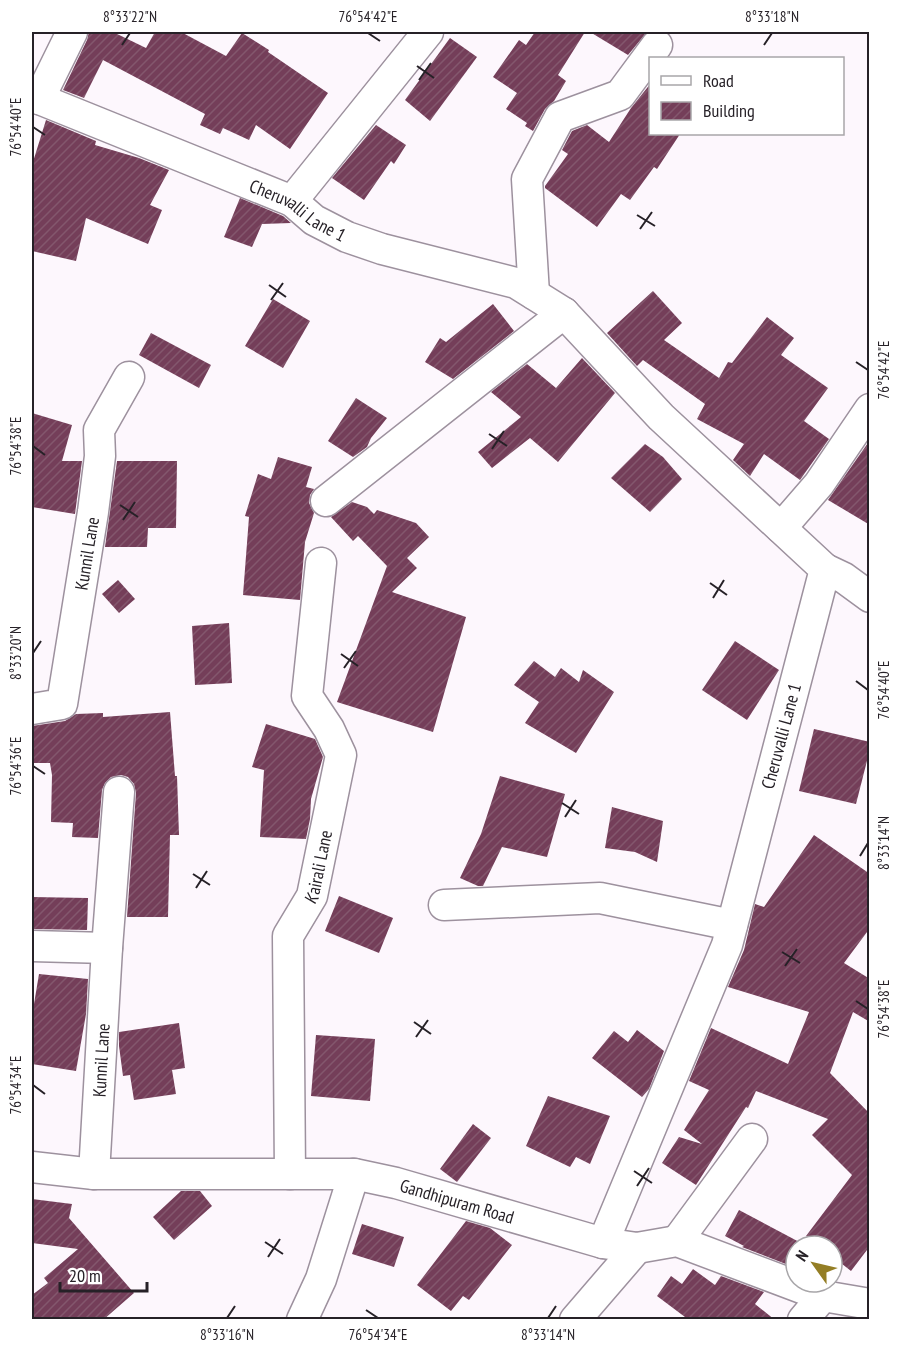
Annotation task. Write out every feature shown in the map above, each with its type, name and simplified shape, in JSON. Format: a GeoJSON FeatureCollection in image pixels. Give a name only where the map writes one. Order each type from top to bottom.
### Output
{"type":"FeatureCollection","features":[{"type":"Feature","properties":{"kind":"street"},"geometry":{"type":"LineString","coordinates":[[35,98],[72,32]]}},
{"type":"Feature","properties":{"kind":"street"},"geometry":{"type":"LineString","coordinates":[[292,201],[428,32]]}},
{"type":"Feature","properties":{"kind":"street"},"geometry":{"type":"LineString","coordinates":[[534,294],[527,178],[560,117],[620,95],[657,45]]}},
{"type":"Feature","properties":{"kind":"street","name":"Cheruvalli Lane 1"},"geometry":{"type":"LineString","coordinates":[[35,98],[292,201],[314,220],[347,237],[382,249],[516,283],[564,313],[661,417],[825,569],[727,945],[603,1243]]}},
{"type":"Feature","properties":{"kind":"street"},"geometry":{"type":"LineString","coordinates":[[326,501],[564,313]]}},
{"type":"Feature","properties":{"kind":"street","name":"Kunnil Lane"},"geometry":{"type":"LineString","coordinates":[[32,709],[62,704],[93,512],[100,456],[99,430],[129,377]]}},
{"type":"Feature","properties":{"kind":"street"},"geometry":{"type":"LineString","coordinates":[[781,528],[819,484],[870,409]]}},
{"type":"Feature","properties":{"kind":"street","name":"Kairali Lane"},"geometry":{"type":"LineString","coordinates":[[290,1174],[288,936],[312,896],[341,755],[329,729],[307,696],[321,563]]}},
{"type":"Feature","properties":{"kind":"street"},"geometry":{"type":"LineString","coordinates":[[825,569],[844,578],[870,597]]}},
{"type":"Feature","properties":{"kind":"street","name":"Kunnil Lane"},"geometry":{"type":"LineString","coordinates":[[94,1174],[118,792]]}},
{"type":"Feature","properties":{"kind":"street"},"geometry":{"type":"LineString","coordinates":[[444,904],[600,898],[732,925]]}},
{"type":"Feature","properties":{"kind":"street"},"geometry":{"type":"LineString","coordinates":[[32,946],[107,948]]}},
{"type":"Feature","properties":{"kind":"street"},"geometry":{"type":"LineString","coordinates":[[752,1139],[677,1241],[823,1296],[866,1297]]}},
{"type":"Feature","properties":{"kind":"street","name":"Gandhipuram Road"},"geometry":{"type":"LineString","coordinates":[[32,1167],[94,1174],[354,1174],[396,1183],[603,1243],[637,1248],[677,1241]]}},
{"type":"Feature","properties":{"kind":"street"},"geometry":{"type":"LineString","coordinates":[[302,1320],[321,1279],[354,1174]]}},
{"type":"Feature","properties":{"kind":"street"},"geometry":{"type":"LineString","coordinates":[[575,1320],[637,1248]]}},
{"type":"Feature","properties":{"kind":"street"},"geometry":{"type":"LineString","coordinates":[[803,1320],[823,1296]]}},
{"type":"Feature","properties":{"kind":"building"},"geometry":{"type":"Polygon","coordinates":[[[89,32],[113,32],[146,48],[155,32],[181,32],[226,56],[242,33],[328,93],[290,149],[256,125],[249,140],[223,128],[220,134],[200,125],[205,114],[103,60],[84,98],[63,90],[89,32]]]}},
{"type":"Feature","properties":{"kind":"building"},"geometry":{"type":"Polygon","coordinates":[[[535,32],[585,32],[558,75],[566,81],[554,101],[545,109],[533,131],[525,126],[527,123],[506,109],[517,93],[493,77],[519,40],[526,45],[535,32]]]}},
{"type":"Feature","properties":{"kind":"building"},"geometry":{"type":"Polygon","coordinates":[[[590,32],[647,32],[628,55],[590,32]]]}},
{"type":"Feature","properties":{"kind":"building"},"geometry":{"type":"Polygon","coordinates":[[[450,38],[477,57],[430,121],[405,100],[450,38]]]}},
{"type":"Feature","properties":{"kind":"building"},"geometry":{"type":"Polygon","coordinates":[[[649,86],[649,135],[679,135],[657,169],[654,167],[630,200],[621,194],[597,227],[545,186],[568,154],[562,150],[572,131],[587,125],[609,142],[649,86]]]}},
{"type":"Feature","properties":{"kind":"building"},"geometry":{"type":"Polygon","coordinates":[[[46,120],[96,141],[95,145],[169,170],[150,205],[162,210],[148,244],[86,218],[76,261],[32,251],[32,165],[46,120]]]}},
{"type":"Feature","properties":{"kind":"building"},"geometry":{"type":"Polygon","coordinates":[[[376,125],[406,145],[394,164],[391,161],[364,200],[332,178],[376,125]]]}},
{"type":"Feature","properties":{"kind":"building"},"geometry":{"type":"Polygon","coordinates":[[[240,198],[283,216],[291,223],[262,224],[252,247],[224,237],[240,198]]]}},
{"type":"Feature","properties":{"kind":"building"},"geometry":{"type":"Polygon","coordinates":[[[653,291],[682,323],[664,340],[719,378],[728,362],[732,363],[767,317],[794,338],[781,355],[828,388],[804,421],[829,439],[800,480],[764,454],[750,476],[733,460],[744,444],[697,419],[705,404],[643,360],[637,366],[607,333],[653,291]]]}},
{"type":"Feature","properties":{"kind":"building"},"geometry":{"type":"Polygon","coordinates":[[[273,299],[310,321],[283,368],[245,346],[273,299]]]}},
{"type":"Feature","properties":{"kind":"building"},"geometry":{"type":"Polygon","coordinates":[[[493,304],[514,331],[453,379],[425,362],[440,338],[446,342],[493,304]]]}},
{"type":"Feature","properties":{"kind":"building"},"geometry":{"type":"Polygon","coordinates":[[[151,333],[211,365],[199,388],[139,355],[151,333]]]}},
{"type":"Feature","properties":{"kind":"building"},"geometry":{"type":"Polygon","coordinates":[[[582,358],[615,393],[558,462],[530,438],[492,468],[478,452],[521,417],[491,392],[527,364],[556,388],[582,358]]]}},
{"type":"Feature","properties":{"kind":"building"},"geometry":{"type":"Polygon","coordinates":[[[356,398],[387,418],[371,438],[367,447],[353,457],[328,441],[356,398]]]}},
{"type":"Feature","properties":{"kind":"building"},"geometry":{"type":"Polygon","coordinates":[[[32,413],[72,425],[62,461],[82,461],[75,514],[32,507],[32,413]]]}},
{"type":"Feature","properties":{"kind":"building"},"geometry":{"type":"Polygon","coordinates":[[[870,440],[870,525],[828,500],[870,440]]]}},
{"type":"Feature","properties":{"kind":"building"},"geometry":{"type":"Polygon","coordinates":[[[645,444],[663,457],[682,479],[650,512],[611,478],[645,444]]]}},
{"type":"Feature","properties":{"kind":"building"},"geometry":{"type":"Polygon","coordinates":[[[278,457],[312,467],[306,487],[314,489],[309,503],[314,513],[305,542],[300,600],[243,595],[249,517],[245,516],[258,474],[271,479],[278,457]]]}},
{"type":"Feature","properties":{"kind":"building"},"geometry":{"type":"Polygon","coordinates":[[[117,461],[177,461],[176,528],[148,528],[147,547],[105,547],[117,461]]]}},
{"type":"Feature","properties":{"kind":"building"},"geometry":{"type":"Polygon","coordinates":[[[352,502],[367,507],[374,514],[377,510],[416,523],[429,537],[407,558],[417,568],[392,592],[466,617],[433,732],[337,702],[387,566],[358,536],[353,541],[331,517],[352,502]]]}},
{"type":"Feature","properties":{"kind":"building"},"geometry":{"type":"Polygon","coordinates":[[[118,580],[135,599],[119,613],[102,594],[118,580]]]}},
{"type":"Feature","properties":{"kind":"building"},"geometry":{"type":"Polygon","coordinates":[[[229,623],[232,683],[195,685],[192,626],[229,623]]]}},
{"type":"Feature","properties":{"kind":"building"},"geometry":{"type":"Polygon","coordinates":[[[735,641],[779,670],[747,720],[702,690],[735,641]]]}},
{"type":"Feature","properties":{"kind":"building"},"geometry":{"type":"Polygon","coordinates":[[[534,661],[555,677],[561,668],[579,682],[583,670],[614,692],[576,753],[525,723],[539,702],[514,685],[534,661]]]}},
{"type":"Feature","properties":{"kind":"building"},"geometry":{"type":"Polygon","coordinates":[[[170,712],[175,776],[177,776],[179,835],[170,835],[168,917],[127,917],[136,793],[134,784],[128,777],[121,775],[111,777],[102,790],[98,838],[72,837],[73,823],[51,822],[50,763],[32,763],[32,726],[65,721],[76,714],[103,713],[103,717],[170,712]]]}},
{"type":"Feature","properties":{"kind":"building"},"geometry":{"type":"Polygon","coordinates":[[[266,724],[315,739],[323,757],[311,799],[306,839],[260,837],[264,770],[252,767],[266,724]]]}},
{"type":"Feature","properties":{"kind":"building"},"geometry":{"type":"Polygon","coordinates":[[[814,729],[870,742],[856,804],[799,791],[814,729]]]}},
{"type":"Feature","properties":{"kind":"building"},"geometry":{"type":"Polygon","coordinates":[[[500,776],[565,794],[547,857],[502,847],[483,886],[478,886],[460,878],[481,834],[500,776]]]}},
{"type":"Feature","properties":{"kind":"building"},"geometry":{"type":"Polygon","coordinates":[[[612,807],[663,821],[657,862],[635,852],[605,848],[612,807]]]}},
{"type":"Feature","properties":{"kind":"building"},"geometry":{"type":"Polygon","coordinates":[[[814,835],[870,874],[870,928],[844,963],[870,979],[870,1022],[853,1012],[830,1073],[870,1114],[870,1246],[851,1271],[844,1265],[844,1234],[808,1234],[852,1175],[812,1135],[828,1119],[756,1091],[748,1108],[746,1107],[696,1185],[662,1163],[679,1137],[702,1144],[684,1130],[709,1090],[689,1081],[711,1028],[788,1064],[809,1012],[728,987],[744,950],[755,904],[764,907],[814,835]]]}},
{"type":"Feature","properties":{"kind":"building"},"geometry":{"type":"Polygon","coordinates":[[[339,896],[393,918],[379,953],[325,931],[339,896]]]}},
{"type":"Feature","properties":{"kind":"building"},"geometry":{"type":"Polygon","coordinates":[[[32,897],[88,898],[87,930],[32,929],[32,897]]]}},
{"type":"Feature","properties":{"kind":"building"},"geometry":{"type":"Polygon","coordinates":[[[39,974],[88,979],[86,1014],[76,1071],[32,1064],[32,1016],[39,974]]]}},
{"type":"Feature","properties":{"kind":"building"},"geometry":{"type":"Polygon","coordinates":[[[179,1023],[185,1068],[172,1070],[176,1094],[134,1100],[130,1075],[123,1076],[119,1032],[179,1023]]]}},
{"type":"Feature","properties":{"kind":"building"},"geometry":{"type":"Polygon","coordinates":[[[637,1030],[664,1051],[649,1089],[642,1097],[592,1058],[614,1031],[628,1042],[637,1030]]]}},
{"type":"Feature","properties":{"kind":"building"},"geometry":{"type":"Polygon","coordinates":[[[316,1035],[375,1039],[370,1101],[311,1096],[316,1035]]]}},
{"type":"Feature","properties":{"kind":"building"},"geometry":{"type":"Polygon","coordinates":[[[548,1096],[610,1116],[590,1164],[576,1157],[570,1167],[526,1146],[548,1096]]]}},
{"type":"Feature","properties":{"kind":"building"},"geometry":{"type":"Polygon","coordinates":[[[473,1124],[491,1138],[457,1182],[440,1169],[473,1124]]]}},
{"type":"Feature","properties":{"kind":"building"},"geometry":{"type":"Polygon","coordinates":[[[181,1191],[200,1191],[212,1206],[174,1240],[153,1217],[181,1191]]]}},
{"type":"Feature","properties":{"kind":"building"},"geometry":{"type":"Polygon","coordinates":[[[32,1199],[72,1204],[69,1218],[134,1293],[103,1320],[32,1320],[32,1295],[48,1283],[44,1278],[78,1249],[32,1243],[32,1199]]]}},
{"type":"Feature","properties":{"kind":"building"},"geometry":{"type":"Polygon","coordinates":[[[739,1210],[784,1234],[784,1263],[742,1247],[744,1246],[725,1236],[739,1210]]]}},
{"type":"Feature","properties":{"kind":"building"},"geometry":{"type":"Polygon","coordinates":[[[466,1221],[490,1228],[512,1245],[469,1300],[463,1296],[451,1311],[417,1285],[466,1221]]]}},
{"type":"Feature","properties":{"kind":"building"},"geometry":{"type":"Polygon","coordinates":[[[362,1224],[404,1237],[394,1267],[352,1254],[362,1224]]]}},
{"type":"Feature","properties":{"kind":"building"},"geometry":{"type":"Polygon","coordinates":[[[693,1269],[715,1285],[721,1276],[764,1292],[755,1304],[775,1320],[689,1320],[657,1296],[671,1276],[682,1284],[693,1269]]]}}]}
